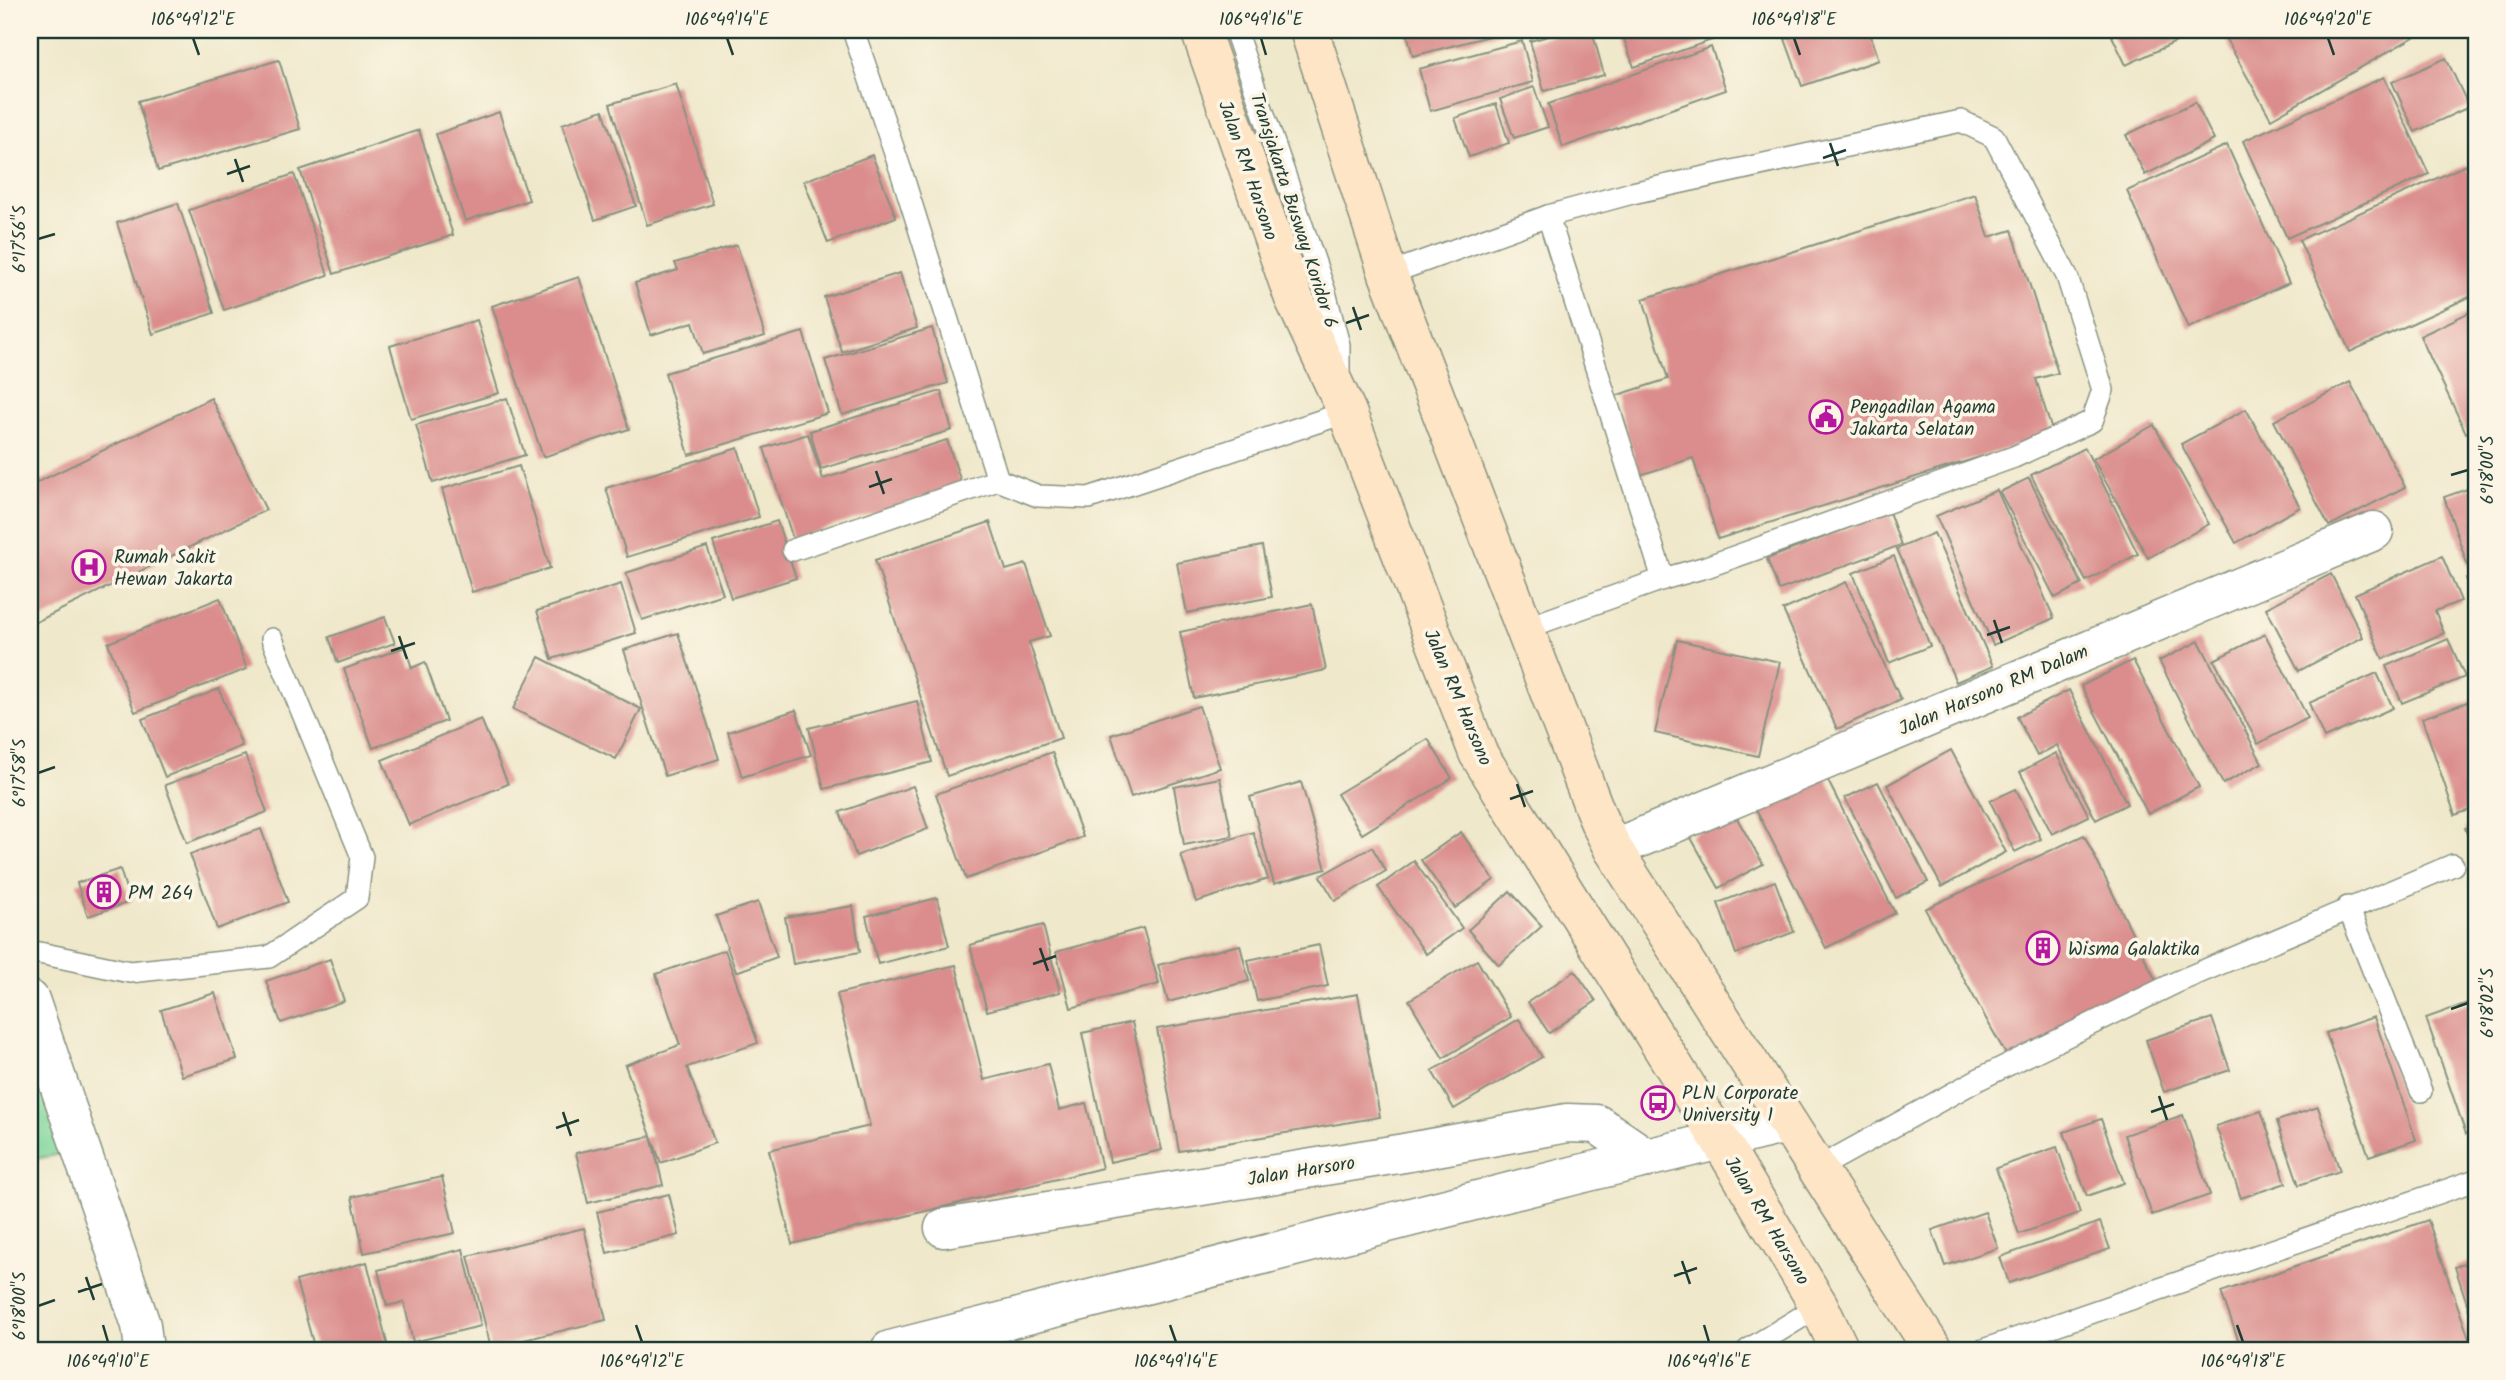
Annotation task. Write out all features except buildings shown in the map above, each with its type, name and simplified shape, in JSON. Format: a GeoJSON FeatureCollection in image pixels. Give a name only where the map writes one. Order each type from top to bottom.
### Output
{"type":"FeatureCollection","features":[{"type":"Feature","properties":{"kind":"main road","name":"Jalan RM Harsono"},"geometry":{"type":"LineString","coordinates":[[1200,30],[1293,296],[1343,403],[1478,753],[1720,1140],[1819,1306],[1840,1350]]}},
{"type":"Feature","properties":{"kind":"main road"},"geometry":{"type":"LineString","coordinates":[[1309,30],[1388,274],[1599,821],[1613,849],[1933,1350]]}},
{"type":"Feature","properties":{"kind":"street","name":"Jalan Harsono RM Dalam"},"geometry":{"type":"LineString","coordinates":[[1613,849],[2374,531]]}},
{"type":"Feature","properties":{"kind":"street"},"geometry":{"type":"LineString","coordinates":[[30,1000],[141,1325],[145,1350]]}},
{"type":"Feature","properties":{"kind":"street","name":"Jalan Harsoro"},"geometry":{"type":"LineString","coordinates":[[944,1228],[1404,1153],[1567,1123],[1597,1124],[1647,1158]]}},
{"type":"Feature","properties":{"kind":"street"},"geometry":{"type":"LineString","coordinates":[[890,1350],[1787,1124]]}},
{"type":"Feature","properties":{"kind":"lane"},"geometry":{"type":"LineString","coordinates":[[853,30],[901,171],[998,480]]}},
{"type":"Feature","properties":{"kind":"lane","name":"Transjakarta Busway Koridor 6"},"geometry":{"type":"LineString","coordinates":[[1235,30],[1325,292],[1339,345],[1343,403]]}},
{"type":"Feature","properties":{"kind":"lane"},"geometry":{"type":"LineString","coordinates":[[1388,274],[1548,216],[1632,193],[1961,121],[1994,137],[2067,276],[2103,390],[2092,421],[2014,457],[1523,629]]}},
{"type":"Feature","properties":{"kind":"lane"},"geometry":{"type":"LineString","coordinates":[[1548,216],[1663,579]]}},
{"type":"Feature","properties":{"kind":"lane"},"geometry":{"type":"LineString","coordinates":[[793,550],[998,480],[1038,496],[1089,498],[1343,403]]}},
{"type":"Feature","properties":{"kind":"lane"},"geometry":{"type":"LineString","coordinates":[[30,951],[130,972],[269,957],[357,898],[362,857],[272,639]]}},
{"type":"Feature","properties":{"kind":"lane"},"geometry":{"type":"LineString","coordinates":[[1818,1168],[1979,1079],[2177,982],[2453,864]]}},
{"type":"Feature","properties":{"kind":"lane"},"geometry":{"type":"LineString","coordinates":[[2348,907],[2421,1091]]}},
{"type":"Feature","properties":{"kind":"lane"},"geometry":{"type":"LineString","coordinates":[[1983,1350],[2476,1180]]}},
{"type":"Feature","properties":{"kind":"lane"},"geometry":{"type":"LineString","coordinates":[[1748,1350],[1819,1306]]}},
{"type":"Feature","properties":{"kind":"green space"},"geometry":{"type":"Polygon","coordinates":[[[30,1045],[80,1150],[30,1160],[30,1045]]]}},
{"type":"Feature","properties":{"kind":"place","name":"Pengadilan Agama Jakarta Selatan"},"geometry":{"type":"Point","coordinates":[1826,417]}},
{"type":"Feature","properties":{"kind":"place","name":"Rumah Sakit Hewan Jakarta"},"geometry":{"type":"Point","coordinates":[89,567]}},
{"type":"Feature","properties":{"kind":"place","name":"PM 264"},"geometry":{"type":"Point","coordinates":[104,892]}},
{"type":"Feature","properties":{"kind":"place","name":"Wisma Galaktika"},"geometry":{"type":"Point","coordinates":[2043,948]}},
{"type":"Feature","properties":{"kind":"place","name":"PLN Corporate University 1"},"geometry":{"type":"Point","coordinates":[1658,1103]}}]}
